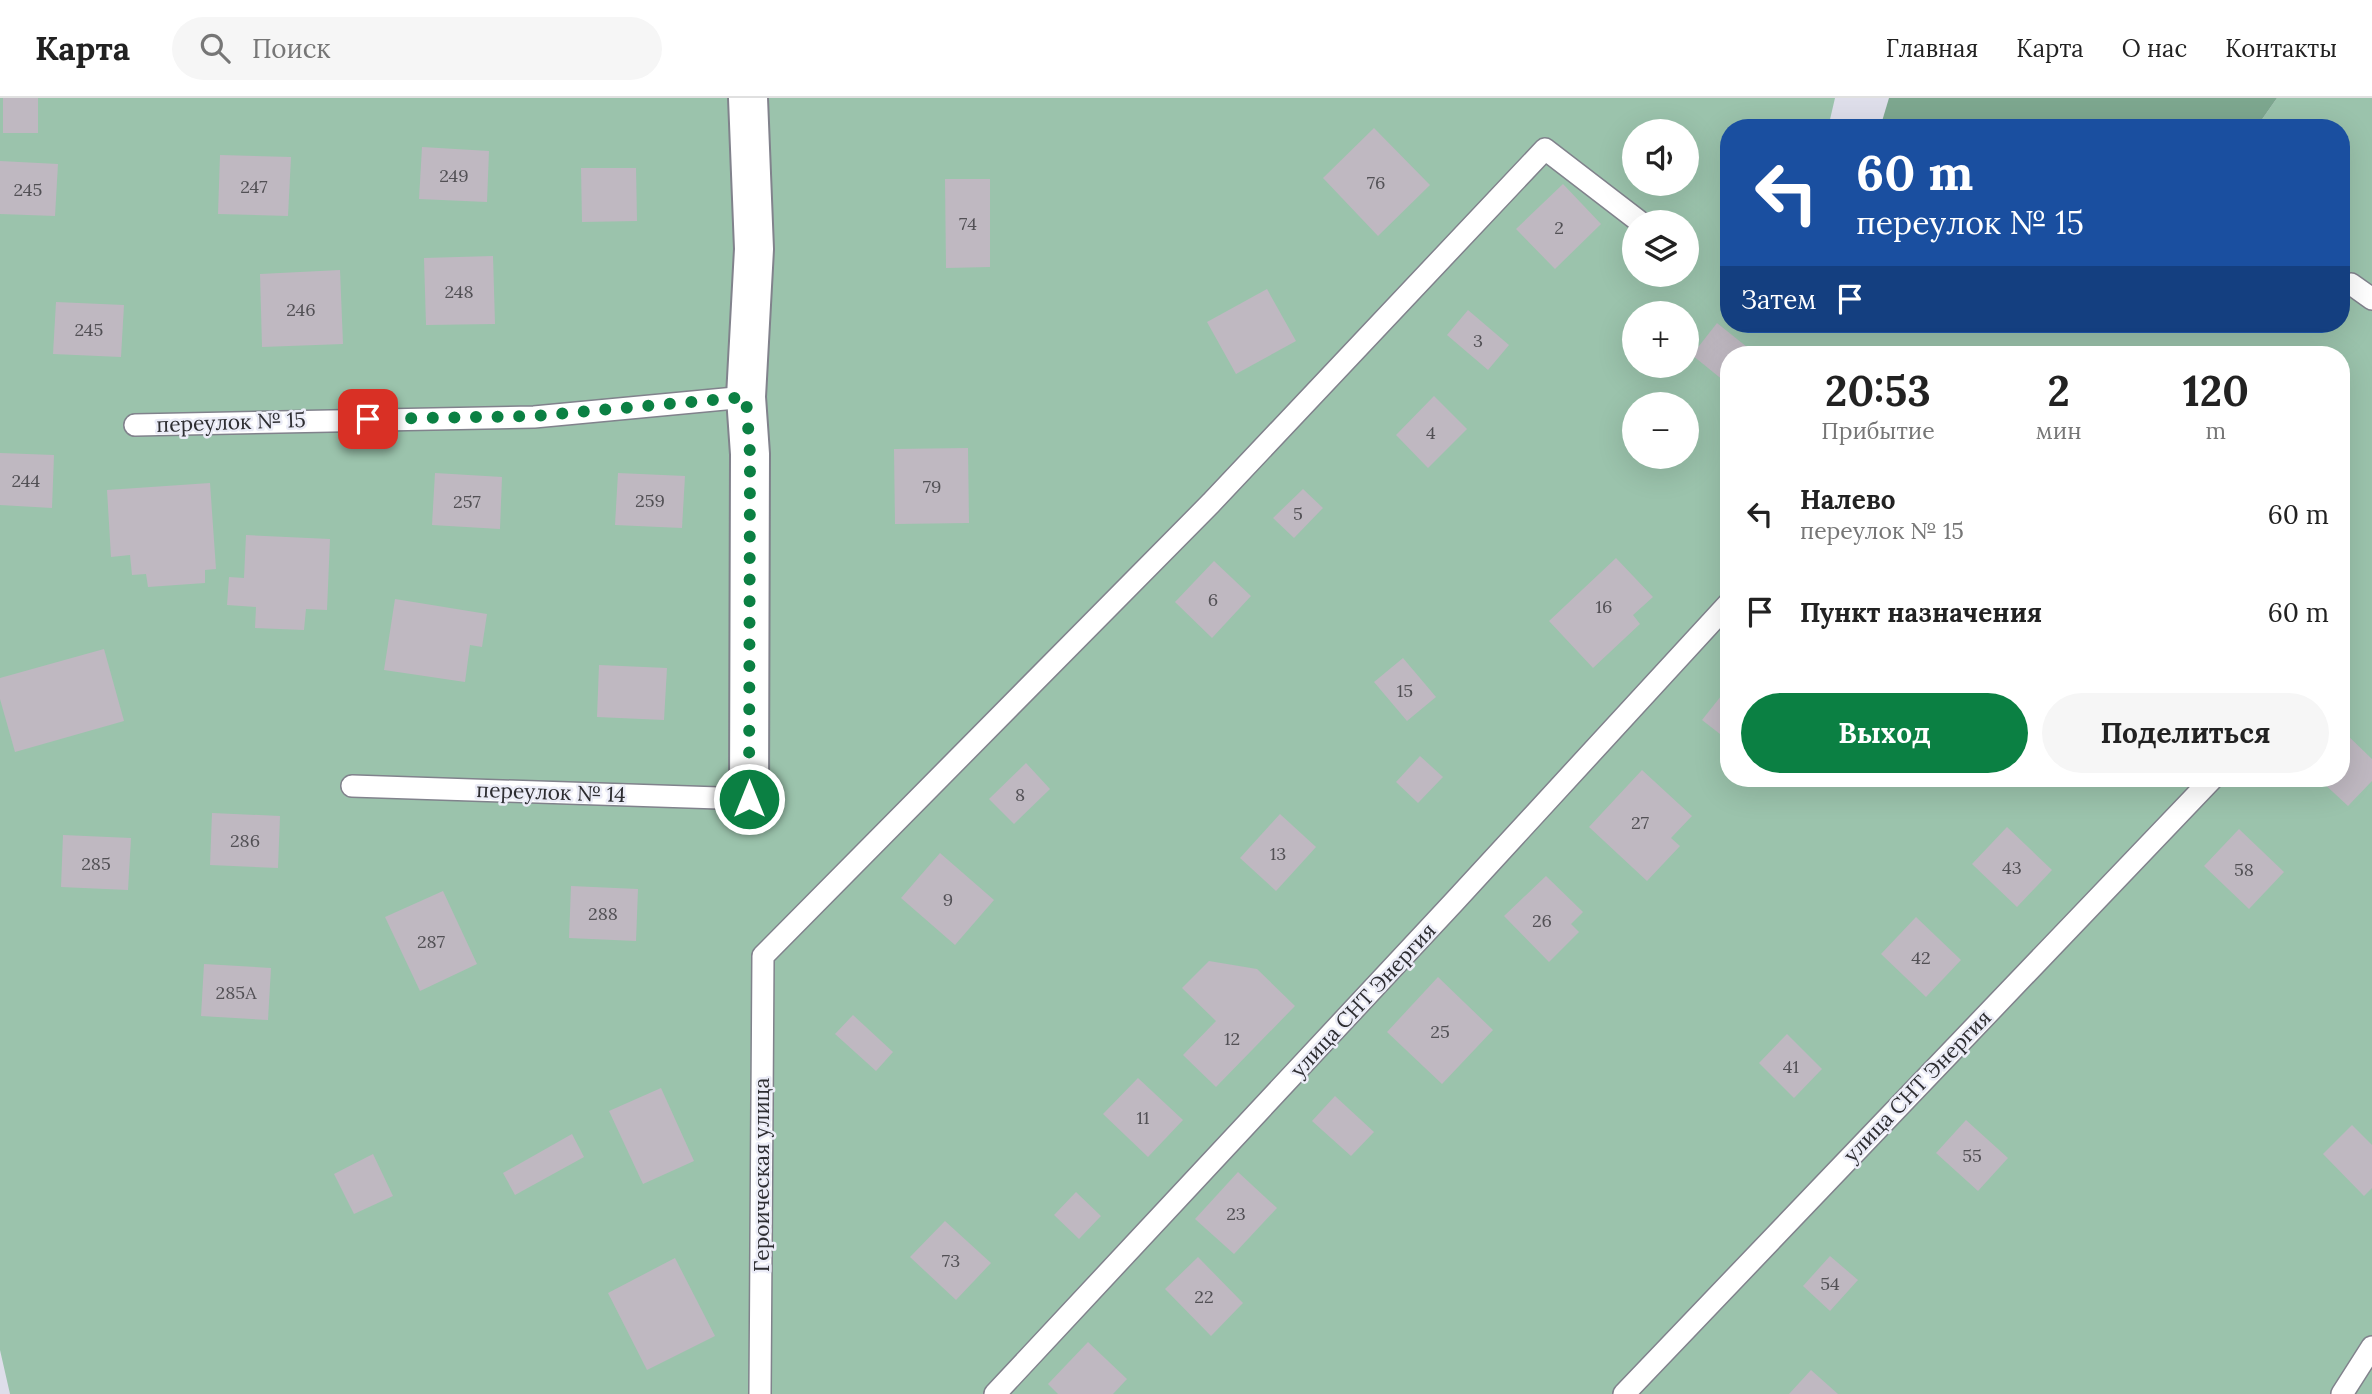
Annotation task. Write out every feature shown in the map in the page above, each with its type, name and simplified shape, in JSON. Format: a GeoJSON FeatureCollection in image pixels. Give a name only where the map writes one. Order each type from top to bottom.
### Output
{"type":"FeatureCollection","features":[{"type":"Feature","properties":{"kind":"street"},"geometry":{"type":"LineString","coordinates":[[748,98],[754,249],[746,397],[750,454],[749,799]]}},
{"type":"Feature","properties":{"kind":"lane","name":"Героическая улица"},"geometry":{"type":"LineString","coordinates":[[760,1394],[763,956],[1211,503],[1545,149],[1624,210]]}},
{"type":"Feature","properties":{"kind":"lane"},"geometry":{"type":"LineString","coordinates":[[2351,284],[2372,299]]}},
{"type":"Feature","properties":{"kind":"lane","name":"переулок № 15"},"geometry":{"type":"LineString","coordinates":[[135,425],[534,416],[746,397]]}},
{"type":"Feature","properties":{"kind":"lane","name":"улица СНТ Энергия"},"geometry":{"type":"LineString","coordinates":[[995,1394],[1720,613]]}},
{"type":"Feature","properties":{"kind":"lane","name":"переулок № 14"},"geometry":{"type":"LineString","coordinates":[[352,786],[749,799]]}},
{"type":"Feature","properties":{"kind":"lane","name":"улица СНТ Энергия"},"geometry":{"type":"LineString","coordinates":[[1624,1394],[2204,787]]}},
{"type":"Feature","properties":{"kind":"lane"},"geometry":{"type":"LineString","coordinates":[[2342,1394],[2372,1347]]}},
{"type":"Feature","properties":{"kind":"green space"},"geometry":{"type":"Polygon","coordinates":[[[0,98],[1835,98],[1830,119],[1720,119],[1720,333],[2350,333],[2350,119],[2262,119],[2277,98],[2372,98],[2372,1394],[10,1394],[0,1350],[0,98]]]}},
{"type":"Feature","properties":{"kind":"green space"},"geometry":{"type":"Polygon","coordinates":[[[1889,98],[2277,98],[2262,119],[1883,119],[1889,98]]]}},
{"type":"Feature","properties":{"kind":"building"},"geometry":{"type":"Polygon","coordinates":[[[3,98],[38,98],[38,133],[3,133],[3,98]]]}},
{"type":"Feature","properties":{"kind":"building"},"geometry":{"type":"Polygon","coordinates":[[[1374,128],[1430,185],[1378,236],[1323,178],[1374,128]]]}},
{"type":"Feature","properties":{"kind":"building"},"geometry":{"type":"Polygon","coordinates":[[[422,147],[489,151],[487,202],[419,199],[422,147]]]}},
{"type":"Feature","properties":{"kind":"building"},"geometry":{"type":"Polygon","coordinates":[[[220,155],[291,157],[288,216],[218,214],[220,155]]]}},
{"type":"Feature","properties":{"kind":"building"},"geometry":{"type":"Polygon","coordinates":[[[0,161],[58,164],[55,216],[0,214],[0,161]]]}},
{"type":"Feature","properties":{"kind":"building"},"geometry":{"type":"Polygon","coordinates":[[[581,168],[636,168],[637,221],[582,222],[581,168]]]}},
{"type":"Feature","properties":{"kind":"building"},"geometry":{"type":"Polygon","coordinates":[[[945,179],[990,179],[990,267],[946,268],[945,179]]]}},
{"type":"Feature","properties":{"kind":"building"},"geometry":{"type":"Polygon","coordinates":[[[1563,184],[1601,224],[1555,269],[1516,229],[1563,184]]]}},
{"type":"Feature","properties":{"kind":"building"},"geometry":{"type":"Polygon","coordinates":[[[493,256],[495,324],[426,325],[424,258],[493,256]]]}},
{"type":"Feature","properties":{"kind":"building"},"geometry":{"type":"Polygon","coordinates":[[[340,270],[343,344],[262,347],[260,274],[340,270]]]}},
{"type":"Feature","properties":{"kind":"building"},"geometry":{"type":"Polygon","coordinates":[[[1267,289],[1296,341],[1236,374],[1207,322],[1267,289]]]}},
{"type":"Feature","properties":{"kind":"building"},"geometry":{"type":"Polygon","coordinates":[[[56,302],[124,305],[121,357],[53,354],[56,302]]]}},
{"type":"Feature","properties":{"kind":"building"},"geometry":{"type":"Polygon","coordinates":[[[1468,310],[1509,345],[1488,370],[1447,335],[1468,310]]]}},
{"type":"Feature","properties":{"kind":"building"},"geometry":{"type":"Polygon","coordinates":[[[1717,323],[1720,325],[1720,333],[1730,333],[1746,346],[1720,346],[1720,378],[1699,361],[1699,346],[1717,323]]]}},
{"type":"Feature","properties":{"kind":"building"},"geometry":{"type":"Polygon","coordinates":[[[1434,396],[1467,429],[1428,468],[1396,435],[1434,396]]]}},
{"type":"Feature","properties":{"kind":"building"},"geometry":{"type":"Polygon","coordinates":[[[968,448],[969,523],[895,524],[894,449],[968,448]]]}},
{"type":"Feature","properties":{"kind":"building"},"geometry":{"type":"Polygon","coordinates":[[[0,453],[54,455],[52,508],[0,505],[0,453]]]}},
{"type":"Feature","properties":{"kind":"building"},"geometry":{"type":"Polygon","coordinates":[[[435,473],[502,477],[500,529],[432,525],[435,473]]]}},
{"type":"Feature","properties":{"kind":"building"},"geometry":{"type":"Polygon","coordinates":[[[618,473],[685,476],[682,528],[615,525],[618,473]]]}},
{"type":"Feature","properties":{"kind":"building"},"geometry":{"type":"Polygon","coordinates":[[[210,483],[216,569],[205,570],[205,583],[148,587],[146,574],[132,575],[130,555],[111,557],[107,490],[210,483]]]}},
{"type":"Feature","properties":{"kind":"building"},"geometry":{"type":"Polygon","coordinates":[[[1303,489],[1323,508],[1294,538],[1273,518],[1303,489]]]}},
{"type":"Feature","properties":{"kind":"building"},"geometry":{"type":"Polygon","coordinates":[[[246,535],[330,539],[327,610],[306,609],[304,630],[255,628],[256,607],[227,605],[229,577],[244,578],[246,535]]]}},
{"type":"Feature","properties":{"kind":"building"},"geometry":{"type":"Polygon","coordinates":[[[1616,558],[1653,597],[1633,615],[1640,624],[1593,668],[1549,621],[1616,558]]]}},
{"type":"Feature","properties":{"kind":"building"},"geometry":{"type":"Polygon","coordinates":[[[1214,561],[1251,596],[1212,638],[1175,602],[1214,561]]]}},
{"type":"Feature","properties":{"kind":"building"},"geometry":{"type":"Polygon","coordinates":[[[395,599],[487,614],[482,647],[470,645],[465,682],[384,670],[395,599]]]}},
{"type":"Feature","properties":{"kind":"building"},"geometry":{"type":"Polygon","coordinates":[[[104,649],[124,721],[15,752],[0,699],[0,678],[104,649]]]}},
{"type":"Feature","properties":{"kind":"building"},"geometry":{"type":"Polygon","coordinates":[[[1403,658],[1436,697],[1407,721],[1374,682],[1403,658]]]}},
{"type":"Feature","properties":{"kind":"building"},"geometry":{"type":"Polygon","coordinates":[[[599,665],[667,668],[664,720],[597,717],[599,665]]]}},
{"type":"Feature","properties":{"kind":"building"},"geometry":{"type":"Polygon","coordinates":[[[1720,697],[1720,734],[1702,720],[1720,697]]]}},
{"type":"Feature","properties":{"kind":"building"},"geometry":{"type":"Polygon","coordinates":[[[2350,738],[2372,759],[2372,781],[2348,806],[2328,787],[2350,787],[2350,738]]]}},
{"type":"Feature","properties":{"kind":"building"},"geometry":{"type":"Polygon","coordinates":[[[1420,756],[1443,777],[1418,803],[1396,782],[1420,756]]]}},
{"type":"Feature","properties":{"kind":"building"},"geometry":{"type":"Polygon","coordinates":[[[1026,763],[1050,789],[1014,824],[989,799],[1026,763]]]}},
{"type":"Feature","properties":{"kind":"building"},"geometry":{"type":"Polygon","coordinates":[[[1642,770],[1692,816],[1671,838],[1680,846],[1647,881],[1589,827],[1642,770]]]}},
{"type":"Feature","properties":{"kind":"building"},"geometry":{"type":"Polygon","coordinates":[[[212,813],[280,816],[278,868],[210,865],[212,813]]]}},
{"type":"Feature","properties":{"kind":"building"},"geometry":{"type":"Polygon","coordinates":[[[1280,814],[1316,847],[1276,891],[1240,858],[1280,814]]]}},
{"type":"Feature","properties":{"kind":"building"},"geometry":{"type":"Polygon","coordinates":[[[2007,827],[2052,870],[2017,907],[1972,864],[2007,827]]]}},
{"type":"Feature","properties":{"kind":"building"},"geometry":{"type":"Polygon","coordinates":[[[2239,829],[2284,872],[2249,909],[2204,866],[2239,829]]]}},
{"type":"Feature","properties":{"kind":"building"},"geometry":{"type":"Polygon","coordinates":[[[63,835],[131,838],[128,890],[61,887],[63,835]]]}},
{"type":"Feature","properties":{"kind":"building"},"geometry":{"type":"Polygon","coordinates":[[[940,853],[994,900],[955,945],[901,898],[940,853]]]}},
{"type":"Feature","properties":{"kind":"building"},"geometry":{"type":"Polygon","coordinates":[[[1546,876],[1583,912],[1571,924],[1579,932],[1549,962],[1504,916],[1546,876]]]}},
{"type":"Feature","properties":{"kind":"building"},"geometry":{"type":"Polygon","coordinates":[[[571,886],[638,889],[636,941],[569,938],[571,886]]]}},
{"type":"Feature","properties":{"kind":"building"},"geometry":{"type":"Polygon","coordinates":[[[443,891],[477,964],[420,991],[385,917],[443,891]]]}},
{"type":"Feature","properties":{"kind":"building"},"geometry":{"type":"Polygon","coordinates":[[[1916,917],[1961,960],[1926,997],[1881,954],[1916,917]]]}},
{"type":"Feature","properties":{"kind":"building"},"geometry":{"type":"Polygon","coordinates":[[[1209,961],[1257,969],[1295,1006],[1216,1087],[1183,1055],[1216,1021],[1182,988],[1209,961]]]}},
{"type":"Feature","properties":{"kind":"building"},"geometry":{"type":"Polygon","coordinates":[[[204,964],[271,968],[268,1020],[201,1016],[204,964]]]}},
{"type":"Feature","properties":{"kind":"building"},"geometry":{"type":"Polygon","coordinates":[[[1438,977],[1493,1030],[1442,1084],[1387,1032],[1438,977]]]}},
{"type":"Feature","properties":{"kind":"building"},"geometry":{"type":"Polygon","coordinates":[[[853,1015],[893,1052],[876,1071],[835,1034],[853,1015]]]}},
{"type":"Feature","properties":{"kind":"building"},"geometry":{"type":"Polygon","coordinates":[[[1787,1034],[1822,1069],[1794,1098],[1759,1063],[1787,1034]]]}},
{"type":"Feature","properties":{"kind":"building"},"geometry":{"type":"Polygon","coordinates":[[[1138,1078],[1183,1120],[1148,1157],[1103,1114],[1138,1078]]]}},
{"type":"Feature","properties":{"kind":"building"},"geometry":{"type":"Polygon","coordinates":[[[661,1088],[694,1161],[643,1184],[609,1111],[661,1088]]]}},
{"type":"Feature","properties":{"kind":"building"},"geometry":{"type":"Polygon","coordinates":[[[1335,1096],[1374,1132],[1351,1156],[1312,1121],[1335,1096]]]}},
{"type":"Feature","properties":{"kind":"building"},"geometry":{"type":"Polygon","coordinates":[[[1966,1120],[2008,1158],[1978,1191],[1936,1153],[1966,1120]]]}},
{"type":"Feature","properties":{"kind":"building"},"geometry":{"type":"Polygon","coordinates":[[[2352,1125],[2372,1145],[2372,1188],[2364,1196],[2323,1154],[2352,1125]]]}},
{"type":"Feature","properties":{"kind":"building"},"geometry":{"type":"Polygon","coordinates":[[[572,1134],[584,1157],[515,1195],[503,1173],[572,1134]]]}},
{"type":"Feature","properties":{"kind":"building"},"geometry":{"type":"Polygon","coordinates":[[[373,1154],[393,1196],[354,1214],[334,1174],[373,1154]]]}},
{"type":"Feature","properties":{"kind":"building"},"geometry":{"type":"Polygon","coordinates":[[[1238,1172],[1277,1208],[1234,1254],[1195,1219],[1238,1172]]]}},
{"type":"Feature","properties":{"kind":"building"},"geometry":{"type":"Polygon","coordinates":[[[1076,1192],[1101,1216],[1079,1239],[1054,1215],[1076,1192]]]}},
{"type":"Feature","properties":{"kind":"building"},"geometry":{"type":"Polygon","coordinates":[[[945,1221],[991,1263],[956,1300],[910,1257],[945,1221]]]}},
{"type":"Feature","properties":{"kind":"building"},"geometry":{"type":"Polygon","coordinates":[[[1830,1256],[1858,1280],[1830,1311],[1803,1286],[1830,1256]]]}},
{"type":"Feature","properties":{"kind":"building"},"geometry":{"type":"Polygon","coordinates":[[[1198,1257],[1243,1303],[1211,1336],[1165,1289],[1198,1257]]]}},
{"type":"Feature","properties":{"kind":"building"},"geometry":{"type":"Polygon","coordinates":[[[675,1258],[715,1336],[647,1370],[608,1293],[675,1258]]]}},
{"type":"Feature","properties":{"kind":"building"},"geometry":{"type":"Polygon","coordinates":[[[1088,1342],[1127,1379],[1113,1394],[1058,1394],[1048,1384],[1088,1342]]]}},
{"type":"Feature","properties":{"kind":"building"},"geometry":{"type":"Polygon","coordinates":[[[1811,1370],[1838,1394],[1789,1394],[1811,1370]]]}},
{"type":"Feature","properties":{"kind":"route"},"geometry":{"type":"LineString","coordinates":[[368,419],[534,416],[746,397],[750,454],[749,799]]}}]}
